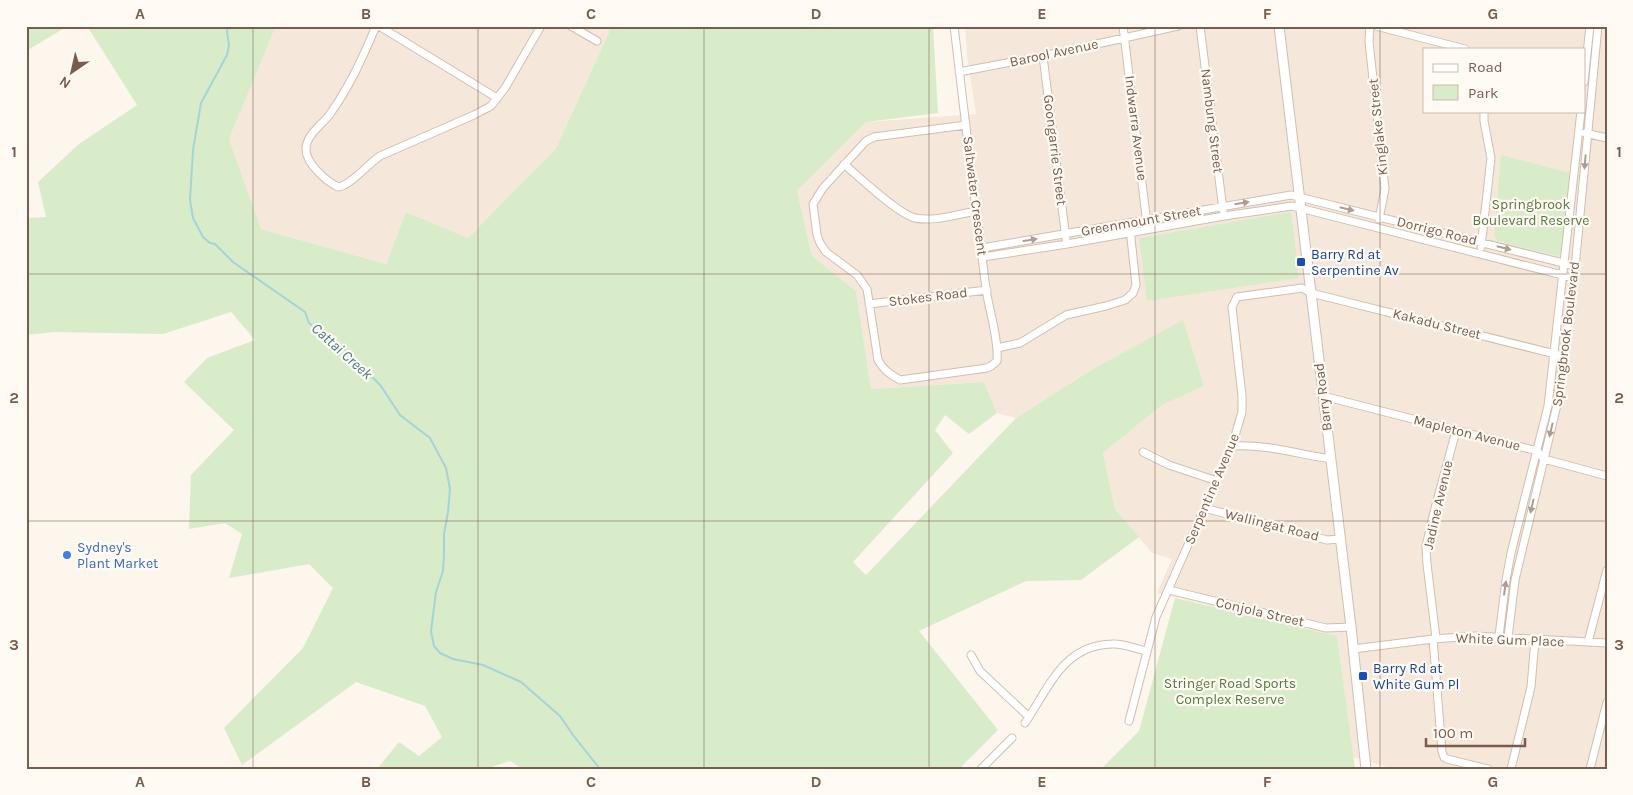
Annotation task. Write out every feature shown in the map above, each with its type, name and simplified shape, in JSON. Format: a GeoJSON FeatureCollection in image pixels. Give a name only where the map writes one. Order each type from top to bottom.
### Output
{"type":"FeatureCollection","features":[{"type":"Feature","properties":{"kind":"street"},"geometry":{"type":"LineString","coordinates":[[498,98],[378,26],[347,89],[307,142],[306,154],[319,174],[333,185],[338,187],[344,186],[380,156],[491,106],[498,98],[541,26]]}},
{"type":"Feature","properties":{"kind":"street"},"geometry":{"type":"LineString","coordinates":[[571,26],[597,41]]}},
{"type":"Feature","properties":{"kind":"street","name":"Saltwater Crescent"},"geometry":{"type":"LineString","coordinates":[[869,304],[878,360],[882,368],[900,380],[987,368],[995,364],[997,360],[997,348],[987,290],[954,26]]}},
{"type":"Feature","properties":{"kind":"street","name":"Indwarra Avenue"},"geometry":{"type":"LineString","coordinates":[[1123,26],[1148,229]]}},
{"type":"Feature","properties":{"kind":"street","name":"Barool Avenue"},"geometry":{"type":"LineString","coordinates":[[959,72],[1043,56],[1178,26]]}},
{"type":"Feature","properties":{"kind":"street","name":"Nambung Street"},"geometry":{"type":"LineString","coordinates":[[1200,26],[1224,216]]}},
{"type":"Feature","properties":{"kind":"street","name":"Barry Road"},"geometry":{"type":"LineString","coordinates":[[1279,26],[1351,627],[1366,769]]}},
{"type":"Feature","properties":{"kind":"street","name":"Kinglake Street"},"geometry":{"type":"LineString","coordinates":[[1370,26],[1369,42],[1385,189],[1378,227]]}},
{"type":"Feature","properties":{"kind":"street"},"geometry":{"type":"LineString","coordinates":[[1376,26],[1461,48]]}},
{"type":"Feature","properties":{"kind":"street"},"geometry":{"type":"LineString","coordinates":[[1586,61],[1590,26]]}},
{"type":"Feature","properties":{"kind":"street","name":"Springbrook Boulevard"},"geometry":{"type":"LineString","coordinates":[[1508,637],[1515,580],[1557,405],[1574,278],[1598,26]]}},
{"type":"Feature","properties":{"kind":"street","name":"Goongarrie Street"},"geometry":{"type":"LineString","coordinates":[[1043,56],[1067,244]]}},
{"type":"Feature","properties":{"kind":"street"},"geometry":{"type":"LineString","coordinates":[[1586,78],[1593,80]]}},
{"type":"Feature","properties":{"kind":"street"},"geometry":{"type":"LineString","coordinates":[[1479,253],[1482,243],[1491,158],[1484,112]]}},
{"type":"Feature","properties":{"kind":"street","name":"Springbrook Boulevard"},"geometry":{"type":"LineString","coordinates":[[1499,636],[1511,553],[1548,406],[1582,112]]}},
{"type":"Feature","properties":{"kind":"street"},"geometry":{"type":"LineString","coordinates":[[869,304],[867,289],[862,280],[826,252],[817,235],[813,204],[817,195],[866,141],[874,137],[966,125]]}},
{"type":"Feature","properties":{"kind":"street"},"geometry":{"type":"LineString","coordinates":[[1580,132],[1607,138]]}},
{"type":"Feature","properties":{"kind":"street"},"geometry":{"type":"LineString","coordinates":[[844,164],[900,211],[913,218],[926,219],[977,211]]}},
{"type":"Feature","properties":{"kind":"street","name":"Greenmount Street"},"geometry":{"type":"LineString","coordinates":[[982,248],[1291,195],[1300,202],[1292,206],[983,257]]}},
{"type":"Feature","properties":{"kind":"street","name":"Dorrigo Road"},"geometry":{"type":"LineString","coordinates":[[1300,202],[1380,217],[1575,266]]}},
{"type":"Feature","properties":{"kind":"street","name":"Dorrigo Road"},"geometry":{"type":"LineString","coordinates":[[1300,202],[1378,227],[1574,278]]}},
{"type":"Feature","properties":{"kind":"street"},"geometry":{"type":"LineString","coordinates":[[997,348],[1020,343],[1066,315],[1106,306],[1128,298],[1133,293],[1136,285],[1129,223]]}},
{"type":"Feature","properties":{"kind":"street","name":"Serpentine Avenue"},"geometry":{"type":"LineString","coordinates":[[1129,721],[1156,618],[1232,446],[1242,412],[1242,396],[1232,307],[1237,297],[1245,294],[1302,288],[1311,294]]}},
{"type":"Feature","properties":{"kind":"street","name":"Stokes Road"},"geometry":{"type":"LineString","coordinates":[[869,304],[987,290]]}},
{"type":"Feature","properties":{"kind":"street","name":"Kakadu Street"},"geometry":{"type":"LineString","coordinates":[[1311,294],[1564,356]]}},
{"type":"Feature","properties":{"kind":"street","name":"Mapleton Avenue"},"geometry":{"type":"LineString","coordinates":[[1323,396],[1537,451],[1544,459]]}},
{"type":"Feature","properties":{"kind":"street","name":"Jadine Avenue"},"geometry":{"type":"LineString","coordinates":[[1456,431],[1426,546],[1435,638],[1442,752],[1444,757],[1448,759],[1488,769]]}},
{"type":"Feature","properties":{"kind":"street"},"geometry":{"type":"LineString","coordinates":[[1232,446],[1247,445],[1281,448],[1331,460]]}},
{"type":"Feature","properties":{"kind":"street"},"geometry":{"type":"LineString","coordinates":[[1143,452],[1169,465],[1217,481]]}},
{"type":"Feature","properties":{"kind":"street"},"geometry":{"type":"LineString","coordinates":[[1544,459],[1607,476]]}},
{"type":"Feature","properties":{"kind":"street","name":"Wallingat Road"},"geometry":{"type":"LineString","coordinates":[[1204,508],[1327,540],[1340,539]]}},
{"type":"Feature","properties":{"kind":"street"},"geometry":{"type":"LineString","coordinates":[[1588,642],[1607,570]]}},
{"type":"Feature","properties":{"kind":"street","name":"Conjola Street"},"geometry":{"type":"LineString","coordinates":[[1169,590],[1326,628],[1351,627]]}},
{"type":"Feature","properties":{"kind":"street","name":"White Gum Place"},"geometry":{"type":"LineString","coordinates":[[1353,649],[1435,638],[1475,636],[1607,643]]}},
{"type":"Feature","properties":{"kind":"street"},"geometry":{"type":"LineString","coordinates":[[1511,769],[1531,687],[1534,640]]}},
{"type":"Feature","properties":{"kind":"street"},"geometry":{"type":"LineString","coordinates":[[971,655],[980,671],[1027,720],[1058,670],[1082,650],[1114,644],[1146,651]]}},
{"type":"Feature","properties":{"kind":"street"},"geometry":{"type":"LineString","coordinates":[[1590,769],[1604,721],[1607,702]]}},
{"type":"Feature","properties":{"kind":"street"},"geometry":{"type":"LineString","coordinates":[[981,769],[1012,738]]}},
{"type":"Feature","properties":{"kind":"shaded area"},"geometry":{"type":"Polygon","coordinates":[[[276,26],[612,26],[556,148],[468,238],[406,212],[386,264],[261,229],[229,139],[276,26]]]}},
{"type":"Feature","properties":{"kind":"shaded area"},"geometry":{"type":"Polygon","coordinates":[[[965,26],[1607,26],[1607,769],[1394,769],[1353,757],[1337,636],[1157,593],[1172,559],[1152,553],[1115,509],[1103,453],[1162,405],[1204,386],[1183,321],[1093,369],[1016,418],[997,413],[984,382],[871,389],[856,291],[812,256],[797,191],[866,122],[976,114],[967,56],[965,26]]]}},
{"type":"Feature","properties":{"kind":"green space"},"geometry":{"type":"Polygon","coordinates":[[[26,26],[68,26],[26,51],[26,26]]]}},
{"type":"Feature","properties":{"kind":"green space"},"geometry":{"type":"Polygon","coordinates":[[[87,26],[276,26],[229,139],[261,229],[386,264],[406,212],[468,238],[556,148],[612,26],[933,26],[938,113],[866,122],[797,191],[812,256],[856,291],[871,389],[984,382],[997,413],[969,434],[945,415],[935,430],[953,453],[853,562],[866,575],[1016,418],[1093,369],[1183,320],[1204,386],[1162,405],[1103,453],[1115,509],[1139,537],[1081,580],[1026,581],[919,631],[998,730],[959,769],[523,769],[510,761],[485,769],[377,769],[399,742],[419,756],[442,737],[425,706],[356,682],[242,765],[224,728],[303,648],[333,588],[309,564],[229,578],[242,534],[225,523],[189,529],[191,475],[234,430],[184,382],[207,358],[255,340],[231,312],[163,334],[55,332],[26,335],[26,218],[46,217],[38,182],[79,144],[137,105],[87,26]]]}},
{"type":"Feature","properties":{"kind":"green space","name":"Springbrook Boulevard Reserve"},"geometry":{"type":"Polygon","coordinates":[[[1501,155],[1570,173],[1562,253],[1558,256],[1497,241],[1494,236],[1501,155]]]}},
{"type":"Feature","properties":{"kind":"green space"},"geometry":{"type":"Polygon","coordinates":[[[1291,212],[1299,278],[1147,301],[1139,238],[1291,212]]]}},
{"type":"Feature","properties":{"kind":"green space","name":"Stringer Road Sports Complex Reserve"},"geometry":{"type":"Polygon","coordinates":[[[1175,598],[1337,636],[1355,769],[1101,769],[1139,731],[1175,598]]]}},
{"type":"Feature","properties":{"kind":"waterway","name":"Cattai Creek"},"geometry":{"type":"LineString","coordinates":[[228,26],[229,45],[227,55],[201,103],[193,150],[190,200],[193,218],[203,237],[210,243],[215,244],[233,262],[305,312],[309,323],[350,354],[381,386],[400,415],[430,438],[446,468],[450,489],[444,534],[443,571],[436,592],[431,631],[434,646],[440,653],[453,659],[483,665],[521,682],[560,716],[600,769]]}},
{"type":"Feature","properties":{"kind":"place","name":"Barry Rd at Serpentine Av"},"geometry":{"type":"Point","coordinates":[1301,262]}},
{"type":"Feature","properties":{"kind":"place","name":"Sydney's Plant Market"},"geometry":{"type":"Point","coordinates":[67,555]}},
{"type":"Feature","properties":{"kind":"place","name":"Barry Rd at White Gum Pl"},"geometry":{"type":"Point","coordinates":[1363,676]}}]}
